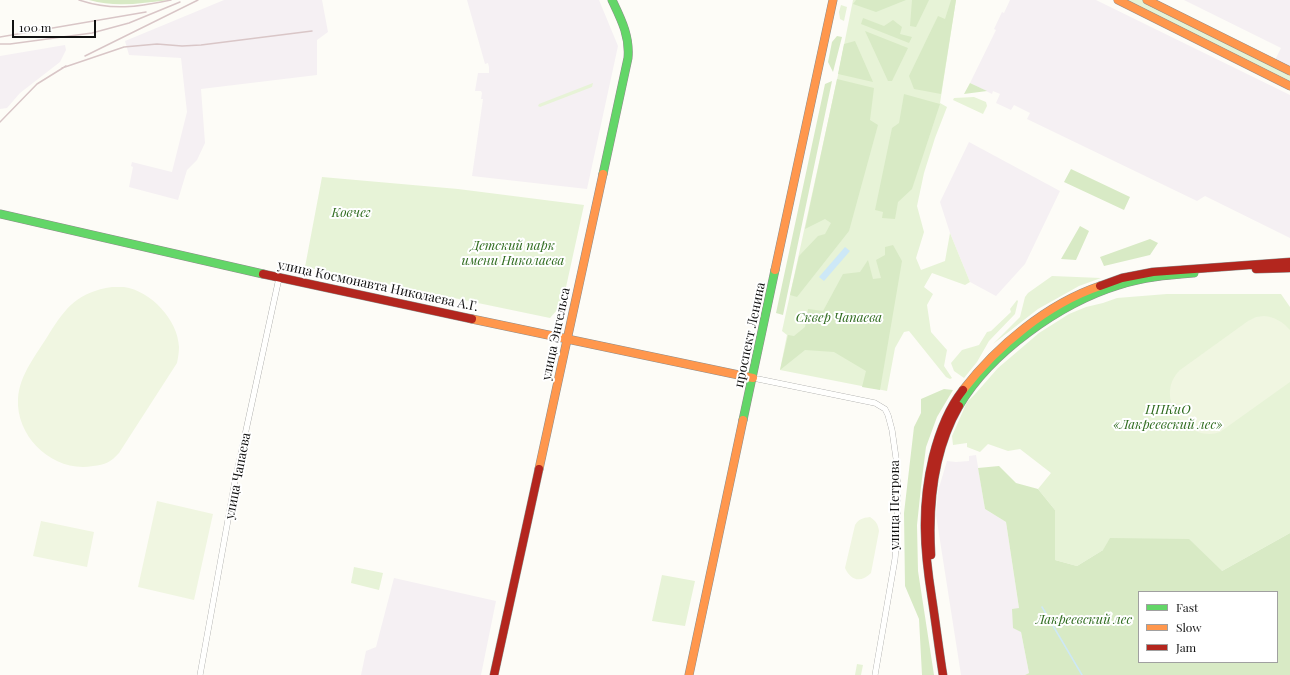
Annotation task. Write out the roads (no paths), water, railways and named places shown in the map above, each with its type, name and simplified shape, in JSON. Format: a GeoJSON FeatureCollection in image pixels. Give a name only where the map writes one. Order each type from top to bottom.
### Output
{"type":"FeatureCollection","features":[{"type":"Feature","properties":{"kind":"main road","name":"улица Энгельса"},"geometry":{"type":"LineString","coordinates":[[494,675],[630,48],[626,31],[612,0]]}},
{"type":"Feature","properties":{"kind":"main road","name":"проспект Ленина"},"geometry":{"type":"LineString","coordinates":[[695,675],[834,0]]}},
{"type":"Feature","properties":{"kind":"main road","name":"проспект Ленина"},"geometry":{"type":"LineString","coordinates":[[689,675],[839,0]]}},
{"type":"Feature","properties":{"kind":"main road"},"geometry":{"type":"LineString","coordinates":[[1118,0],[1290,86]]}},
{"type":"Feature","properties":{"kind":"main road"},"geometry":{"type":"LineString","coordinates":[[1147,0],[1290,71]]}},
{"type":"Feature","properties":{"kind":"main road","name":"улица Космонавта Николаева А.Г."},"geometry":{"type":"LineString","coordinates":[[0,214],[279,278],[755,378]]}},
{"type":"Feature","properties":{"kind":"main road"},"geometry":{"type":"LineString","coordinates":[[948,675],[932,571],[930,525],[932,499],[940,454],[947,432],[958,409],[979,380],[1003,354],[1024,336],[1066,309],[1100,292],[1136,280],[1159,276],[1238,270],[1290,262]]}},
{"type":"Feature","properties":{"kind":"main road"},"geometry":{"type":"LineString","coordinates":[[943,675],[924,539],[927,488],[938,438],[947,416],[967,385],[994,353],[1041,317],[1084,292],[1123,278],[1164,270],[1270,266],[1290,268]]}},
{"type":"Feature","properties":{"kind":"street","name":"улица Чапаева"},"geometry":{"type":"LineString","coordinates":[[200,675],[236,481],[279,278]]}},
{"type":"Feature","properties":{"kind":"street","name":"улица Космонавта Николаева А.Г."},"geometry":{"type":"LineString","coordinates":[[755,378],[814,391]]}},
{"type":"Feature","properties":{"kind":"street","name":"улица Петрова"},"geometry":{"type":"LineString","coordinates":[[814,391],[875,403],[881,406],[885,409],[888,415],[892,430],[898,490],[895,559],[875,675]]}},
{"type":"Feature","properties":{"kind":"water"},"geometry":{"type":"Polygon","coordinates":[[[845,247],[850,251],[824,281],[819,277],[845,247]]]}},
{"type":"Feature","properties":{"kind":"waterway"},"geometry":{"type":"LineString","coordinates":[[1042,607],[1082,675]]}},
{"type":"Feature","properties":{"kind":"railway"},"geometry":{"type":"LineString","coordinates":[[79,0],[114,7],[136,6],[171,0]]}},
{"type":"Feature","properties":{"kind":"railway"},"geometry":{"type":"LineString","coordinates":[[85,56],[198,0]]}},
{"type":"Feature","properties":{"kind":"railway"},"geometry":{"type":"LineString","coordinates":[[0,44],[92,33],[129,23],[180,2]]}},
{"type":"Feature","properties":{"kind":"railway"},"geometry":{"type":"LineString","coordinates":[[0,37],[146,12]]}},
{"type":"Feature","properties":{"kind":"railway"},"geometry":{"type":"LineString","coordinates":[[62,68],[124,47],[157,44],[182,46],[201,45],[312,31]]}},
{"type":"Feature","properties":{"kind":"railway"},"geometry":{"type":"LineString","coordinates":[[0,122],[37,84],[66,66]]}},
{"type":"Feature","properties":{"kind":"park label","name":"Ковчег"},"geometry":{"type":"Point","coordinates":[351,213]}},
{"type":"Feature","properties":{"kind":"park label","name":"Детский парк имени Николаева"},"geometry":{"type":"Point","coordinates":[513,254]}},
{"type":"Feature","properties":{"kind":"park label","name":"Сквер Чапаева"},"geometry":{"type":"Point","coordinates":[839,318]}},
{"type":"Feature","properties":{"kind":"park label","name":"ЦПКиО «Лакреевский лес»"},"geometry":{"type":"Point","coordinates":[1168,418]}},
{"type":"Feature","properties":{"kind":"park label","name":"Лакреевский лес"},"geometry":{"type":"Point","coordinates":[1084,620]}}]}
